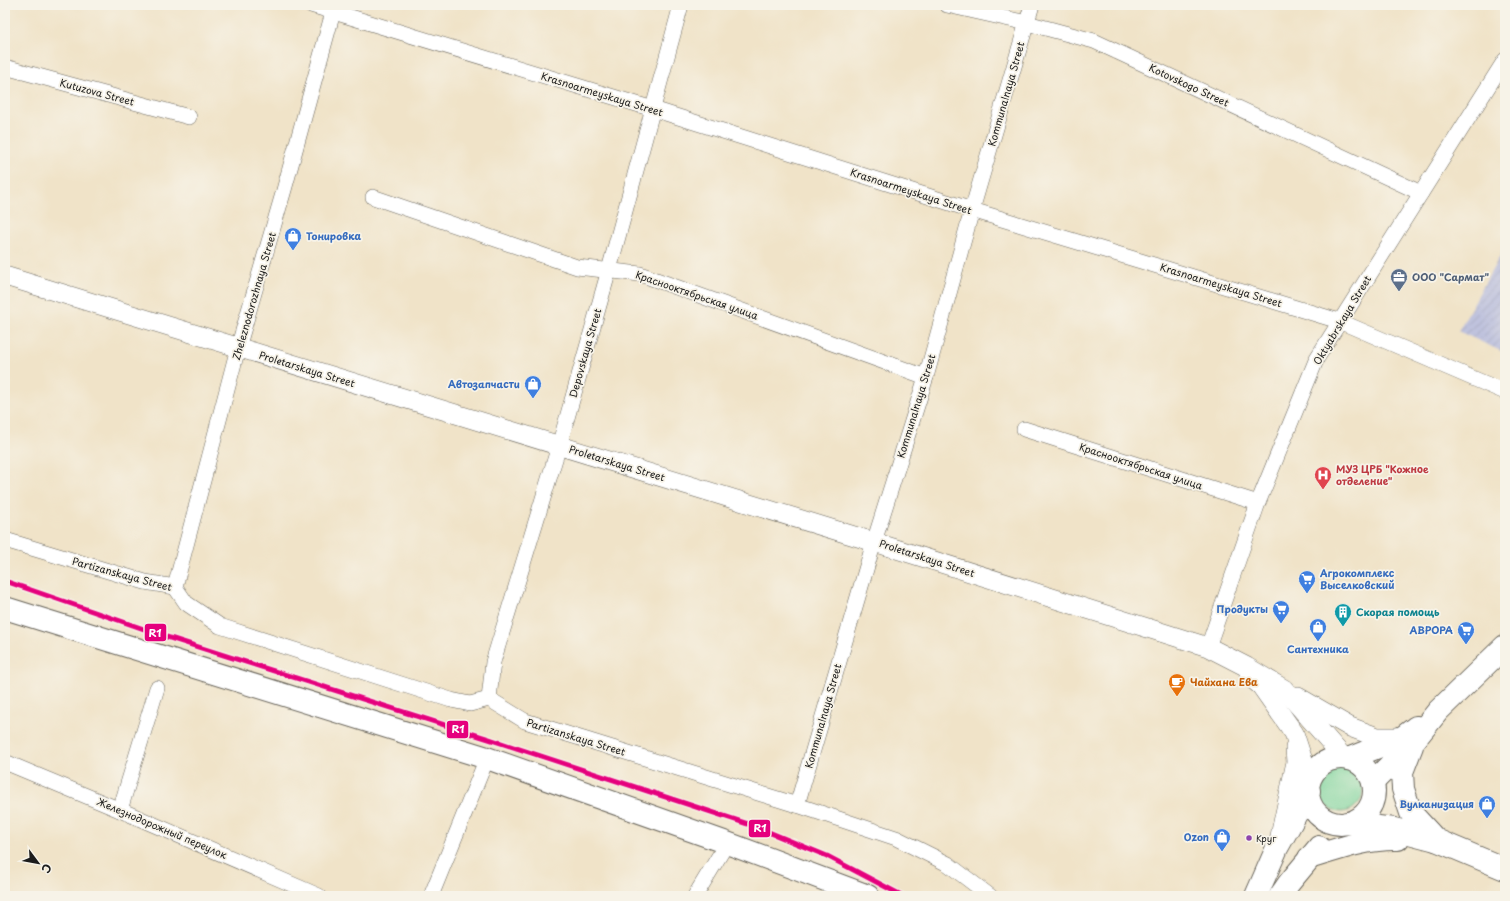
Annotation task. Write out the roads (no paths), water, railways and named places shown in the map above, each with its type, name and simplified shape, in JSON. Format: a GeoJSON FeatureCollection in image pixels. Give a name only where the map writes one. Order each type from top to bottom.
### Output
{"type":"FeatureCollection","features":[{"type":"Feature","properties":{"kind":"main road"},"geometry":{"type":"LineString","coordinates":[[5,608],[487,758],[726,842],[868,896]]}},
{"type":"Feature","properties":{"kind":"main road"},"geometry":{"type":"LineString","coordinates":[[1280,896],[1288,883],[1309,858],[1343,823],[1358,819],[1367,811],[1373,800],[1374,785],[1408,740],[1505,646]]}},
{"type":"Feature","properties":{"kind":"main road"},"geometry":{"type":"LineString","coordinates":[[1256,896],[1309,786],[1313,774],[1319,767],[1326,761],[1335,758],[1346,758],[1408,740]]}},
{"type":"Feature","properties":{"kind":"main road"},"geometry":{"type":"LineString","coordinates":[[1408,740],[1402,772],[1403,789],[1411,813],[1436,840]]}},
{"type":"Feature","properties":{"kind":"main road"},"geometry":{"type":"LineString","coordinates":[[1346,758],[1356,761],[1364,767],[1374,785],[1436,840]]}},
{"type":"Feature","properties":{"kind":"main road"},"geometry":{"type":"LineString","coordinates":[[1309,786],[1310,801],[1314,810],[1321,817],[1330,822],[1394,829],[1436,840],[1505,868]]}},
{"type":"Feature","properties":{"kind":"main road"},"geometry":{"type":"LineString","coordinates":[[1309,858],[1367,841],[1383,839],[1436,840]]}},
{"type":"Feature","properties":{"kind":"street","name":"Krasnoarmeyskaya Street"},"geometry":{"type":"LineString","coordinates":[[311,5],[334,9],[972,210],[1339,321],[1505,392]]}},
{"type":"Feature","properties":{"kind":"street","name":"Depovskaya Street"},"geometry":{"type":"LineString","coordinates":[[489,700],[493,662],[559,446],[609,270],[681,5]]}},
{"type":"Feature","properties":{"kind":"street","name":"Kotovskogo Street"},"geometry":{"type":"LineString","coordinates":[[947,5],[1027,23],[1094,41],[1421,193]]}},
{"type":"Feature","properties":{"kind":"street","name":"Kommunalnaya Street"},"geometry":{"type":"LineString","coordinates":[[797,805],[874,542],[926,377],[972,210],[1032,5]]}},
{"type":"Feature","properties":{"kind":"street","name":"Zheleznodorozhnaya Street"},"geometry":{"type":"LineString","coordinates":[[175,587],[238,348],[284,190],[334,9]]}},
{"type":"Feature","properties":{"kind":"street","name":"Oktyabrskaya Street"},"geometry":{"type":"LineString","coordinates":[[1208,647],[1258,503],[1317,358],[1505,60]]}},
{"type":"Feature","properties":{"kind":"street","name":"Kutuzova Street"},"geometry":{"type":"LineString","coordinates":[[5,67],[189,117]]}},
{"type":"Feature","properties":{"kind":"street","name":"Краснооктябрьская улица"},"geometry":{"type":"LineString","coordinates":[[373,197],[577,268],[640,274],[926,377]]}},
{"type":"Feature","properties":{"kind":"street","name":"Proletarskaya Street"},"geometry":{"type":"LineString","coordinates":[[5,276],[874,542],[1208,647],[1247,667],[1284,689],[1346,758]]}},
{"type":"Feature","properties":{"kind":"street","name":"Краснооктябрьская улица"},"geometry":{"type":"LineString","coordinates":[[1024,429],[1258,503]]}},
{"type":"Feature","properties":{"kind":"street","name":"Partizanskaya Street"},"geometry":{"type":"LineString","coordinates":[[5,540],[145,582],[175,587],[186,604],[220,626],[451,700],[470,704],[489,700],[525,721],[797,805],[896,838],[948,864],[990,896]]}},
{"type":"Feature","properties":{"kind":"street","name":"Proletarskaya Street"},"geometry":{"type":"LineString","coordinates":[[1227,657],[1261,686],[1294,733],[1309,786]]}},
{"type":"Feature","properties":{"kind":"street"},"geometry":{"type":"LineString","coordinates":[[120,810],[157,688]]}},
{"type":"Feature","properties":{"kind":"street"},"geometry":{"type":"LineString","coordinates":[[1284,689],[1350,727],[1377,737],[1408,740]]}},
{"type":"Feature","properties":{"kind":"street"},"geometry":{"type":"LineString","coordinates":[[1278,848],[1296,762],[1294,733]]}},
{"type":"Feature","properties":{"kind":"street"},"geometry":{"type":"LineString","coordinates":[[431,896],[487,758]]}},
{"type":"Feature","properties":{"kind":"street","name":"Железнодорожный переулок"},"geometry":{"type":"LineString","coordinates":[[5,762],[319,896]]}},
{"type":"Feature","properties":{"kind":"street"},"geometry":{"type":"LineString","coordinates":[[695,896],[726,842]]}},
{"type":"Feature","properties":{"kind":"place","name":"Тонировка"},"geometry":{"type":"Point","coordinates":[293,251]}},
{"type":"Feature","properties":{"kind":"place","name":"ООО \"Сармат\""},"geometry":{"type":"Point","coordinates":[1399,292]}},
{"type":"Feature","properties":{"kind":"place","name":"Автозапчасти"},"geometry":{"type":"Point","coordinates":[533,399]}},
{"type":"Feature","properties":{"kind":"place","name":"МУЗ ЦРБ \"Кожное отделение\""},"geometry":{"type":"Point","coordinates":[1323,490]}},
{"type":"Feature","properties":{"kind":"place","name":"Агрокомплекс Выселковский"},"geometry":{"type":"Point","coordinates":[1307,594]}},
{"type":"Feature","properties":{"kind":"place","name":"Продукты"},"geometry":{"type":"Point","coordinates":[1281,624]}},
{"type":"Feature","properties":{"kind":"place","name":"Скорая помощь"},"geometry":{"type":"Point","coordinates":[1343,627]}},
{"type":"Feature","properties":{"kind":"place","name":"Сантехника"},"geometry":{"type":"Point","coordinates":[1318,642]}},
{"type":"Feature","properties":{"kind":"place","name":"АВРОРА"},"geometry":{"type":"Point","coordinates":[1466,645]}},
{"type":"Feature","properties":{"kind":"place","name":"Чайхана Ева"},"geometry":{"type":"Point","coordinates":[1177,697]}},
{"type":"Feature","properties":{"kind":"place","name":"Вулканизация"},"geometry":{"type":"Point","coordinates":[1487,819]}},
{"type":"Feature","properties":{"kind":"place","name":"Круг"},"geometry":{"type":"Point","coordinates":[1249,838]}},
{"type":"Feature","properties":{"kind":"place","name":"Ozon"},"geometry":{"type":"Point","coordinates":[1222,852]}}]}
